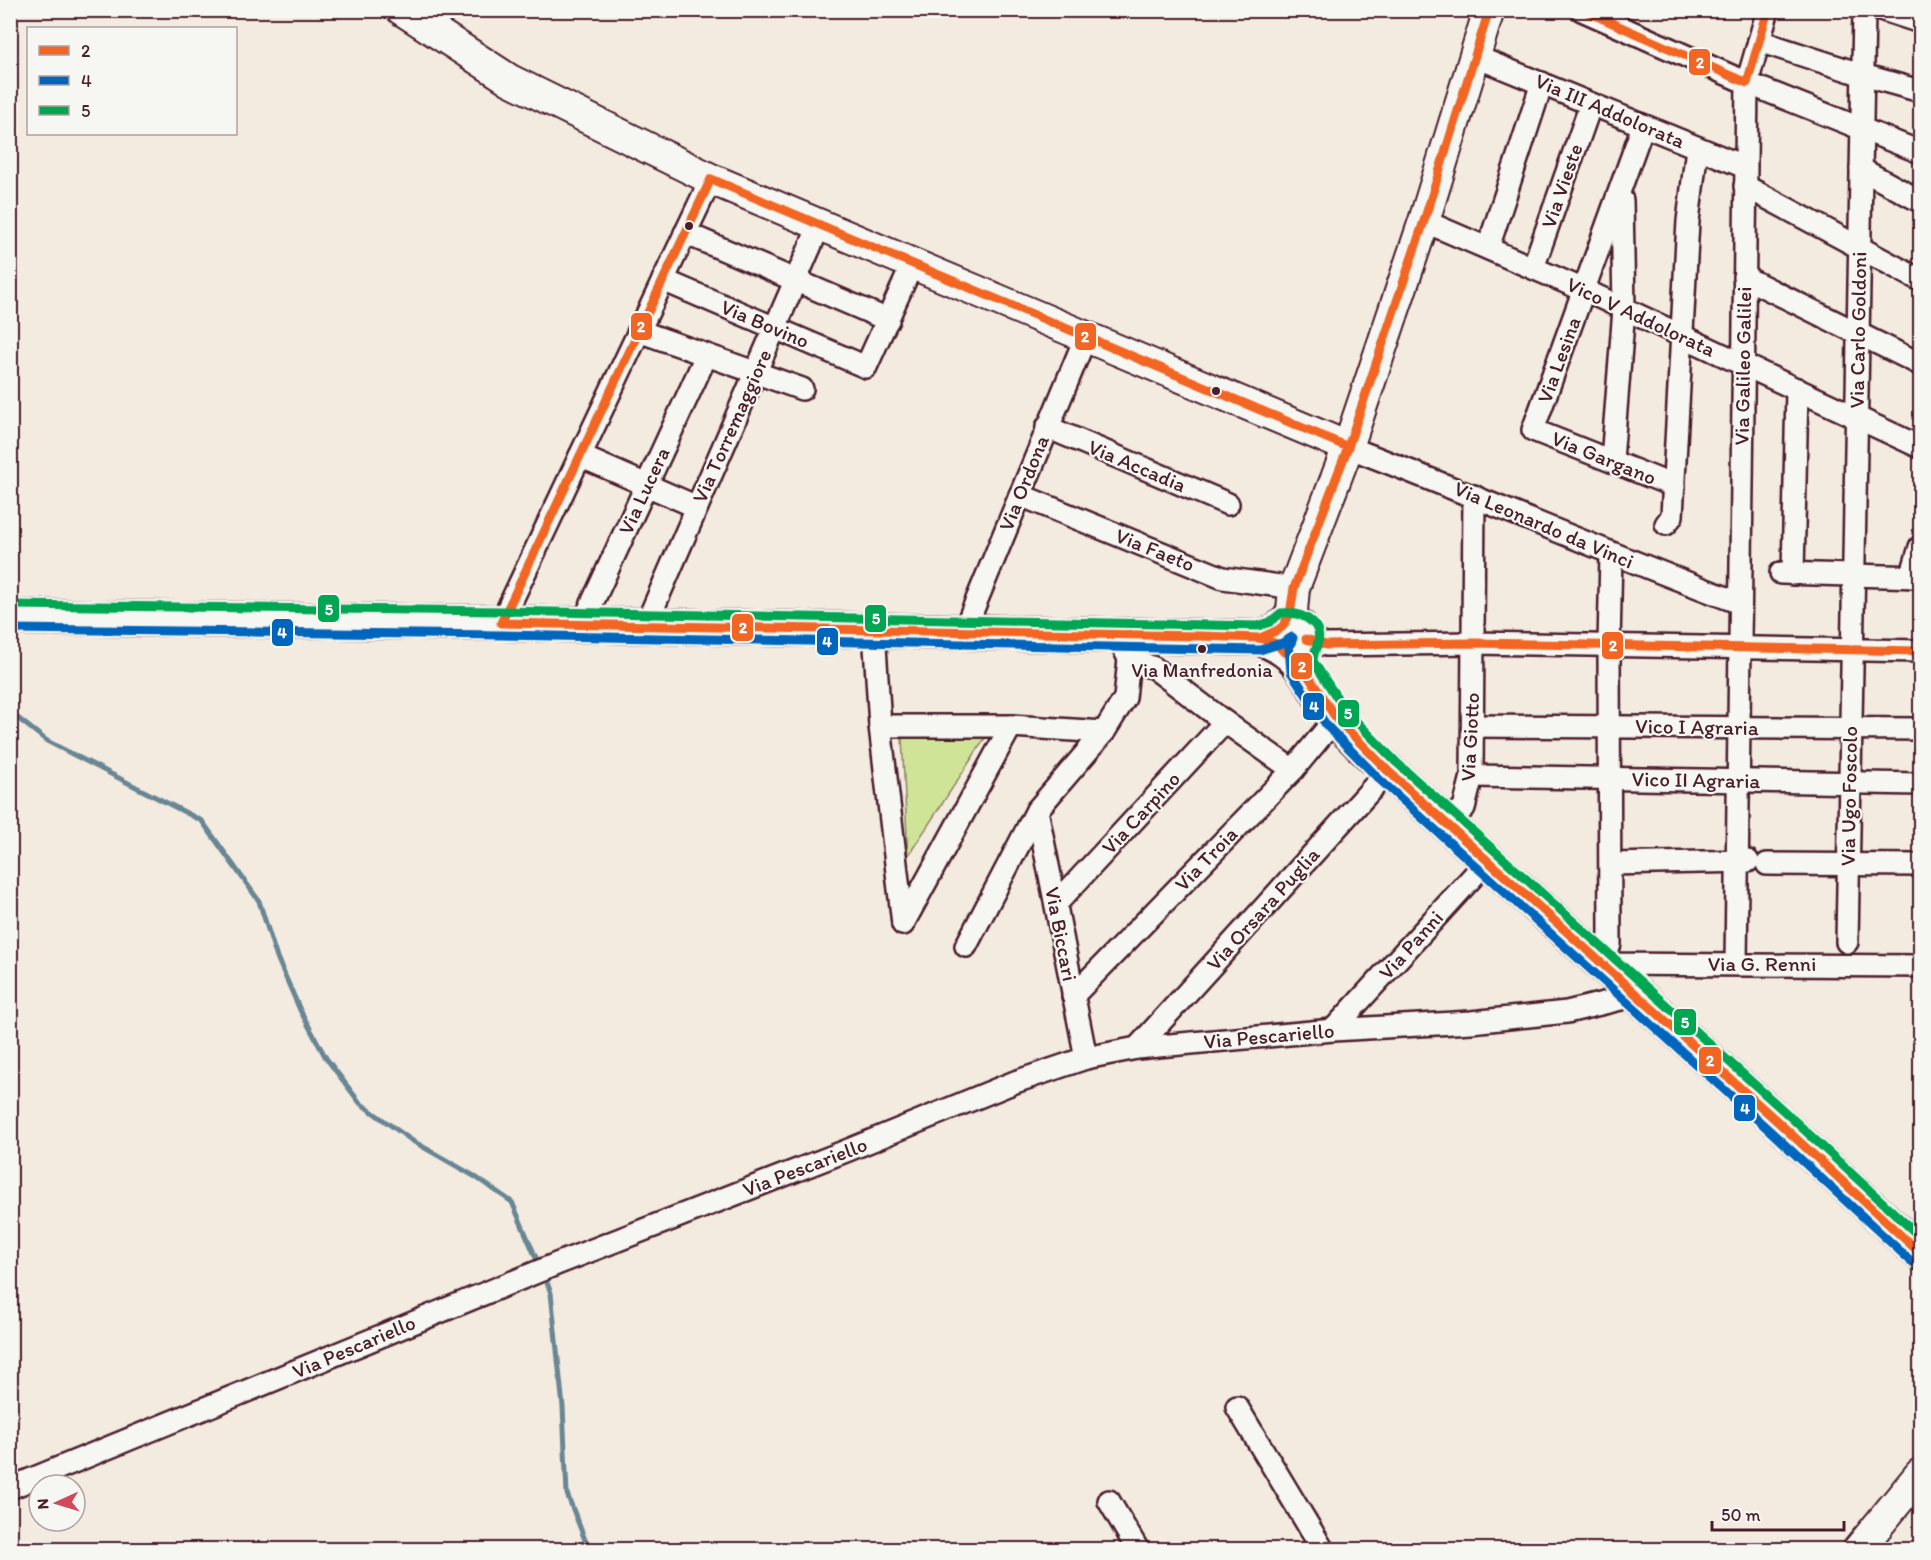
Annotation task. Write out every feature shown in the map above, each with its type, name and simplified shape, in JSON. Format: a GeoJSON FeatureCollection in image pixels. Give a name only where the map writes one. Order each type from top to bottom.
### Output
{"type":"FeatureCollection","features":[{"type":"Feature","properties":{"kind":"main road"},"geometry":{"type":"LineString","coordinates":[[10,617],[964,631],[1123,647],[1289,633],[1336,718],[1389,771],[1920,1253]]}},
{"type":"Feature","properties":{"kind":"street"},"geometry":{"type":"LineString","coordinates":[[402,10],[510,80],[711,179],[1348,447]]}},
{"type":"Feature","properties":{"kind":"street"},"geometry":{"type":"LineString","coordinates":[[1289,633],[1348,447],[1424,221],[1489,10]]}},
{"type":"Feature","properties":{"kind":"street"},"geometry":{"type":"LineString","coordinates":[[1582,10],[1746,83],[1920,152]]}},
{"type":"Feature","properties":{"kind":"street","name":"Via Galileo Galilei"},"geometry":{"type":"LineString","coordinates":[[1736,964],[1751,862],[1737,781],[1746,83],[1768,10]]}},
{"type":"Feature","properties":{"kind":"street","name":"Via Carlo Goldoni"},"geometry":{"type":"LineString","coordinates":[[1852,650],[1864,10]]}},
{"type":"Feature","properties":{"kind":"street"},"geometry":{"type":"LineString","coordinates":[[1883,10],[1920,22]]}},
{"type":"Feature","properties":{"kind":"street"},"geometry":{"type":"LineString","coordinates":[[1759,41],[1920,91]]}},
{"type":"Feature","properties":{"kind":"street","name":"Via III Addolorata"},"geometry":{"type":"LineString","coordinates":[[1474,56],[1697,148],[1860,249],[1920,280]]}},
{"type":"Feature","properties":{"kind":"street"},"geometry":{"type":"LineString","coordinates":[[1488,248],[1542,83]]}},
{"type":"Feature","properties":{"kind":"street","name":"Via Vieste"},"geometry":{"type":"LineString","coordinates":[[1533,268],[1591,104]]}},
{"type":"Feature","properties":{"kind":"street","name":"Via Lesina"},"geometry":{"type":"LineString","coordinates":[[1533,430],[1644,126]]}},
{"type":"Feature","properties":{"kind":"street"},"geometry":{"type":"LineString","coordinates":[[1666,524],[1672,516],[1688,221],[1697,148]]}},
{"type":"Feature","properties":{"kind":"street"},"geometry":{"type":"LineString","coordinates":[[1861,169],[1920,201]]}},
{"type":"Feature","properties":{"kind":"street"},"geometry":{"type":"LineString","coordinates":[[501,623],[711,179]]}},
{"type":"Feature","properties":{"kind":"street"},"geometry":{"type":"LineString","coordinates":[[1612,460],[1624,309],[1622,185]]}},
{"type":"Feature","properties":{"kind":"street","name":"Vico V Addolorata"},"geometry":{"type":"LineString","coordinates":[[1424,221],[1584,290],[1920,447]]}},
{"type":"Feature","properties":{"kind":"street","name":"Via Torremaggiore"},"geometry":{"type":"LineString","coordinates":[[645,627],[820,224]]}},
{"type":"Feature","properties":{"kind":"street"},"geometry":{"type":"LineString","coordinates":[[686,233],[888,320],[913,263]]}},
{"type":"Feature","properties":{"kind":"street"},"geometry":{"type":"LineString","coordinates":[[1744,277],[1920,364]]}},
{"type":"Feature","properties":{"kind":"street","name":"Via Bovino"},"geometry":{"type":"LineString","coordinates":[[663,280],[866,367],[888,320]]}},
{"type":"Feature","properties":{"kind":"street"},"geometry":{"type":"LineString","coordinates":[[639,331],[802,389]]}},
{"type":"Feature","properties":{"kind":"street","name":"Via Ordona"},"geometry":{"type":"LineString","coordinates":[[964,631],[1086,336]]}},
{"type":"Feature","properties":{"kind":"street","name":"Via Lucera"},"geometry":{"type":"LineString","coordinates":[[582,625],[706,356]]}},
{"type":"Feature","properties":{"kind":"street"},"geometry":{"type":"LineString","coordinates":[[1797,389],[1787,573],[1916,577],[1920,547]]}},
{"type":"Feature","properties":{"kind":"street","name":"Via Accadia"},"geometry":{"type":"LineString","coordinates":[[1047,427],[1228,504]]}},
{"type":"Feature","properties":{"kind":"street","name":"Via Gargano"},"geometry":{"type":"LineString","coordinates":[[1533,430],[1674,486]]}},
{"type":"Feature","properties":{"kind":"street","name":"Via Leonardo da Vinci"},"geometry":{"type":"LineString","coordinates":[[1348,447],[1474,496],[1611,554],[1740,603]]}},
{"type":"Feature","properties":{"kind":"street"},"geometry":{"type":"LineString","coordinates":[[580,456],[697,507]]}},
{"type":"Feature","properties":{"kind":"street","name":"Via Faeto"},"geometry":{"type":"LineString","coordinates":[[1020,495],[1223,578],[1289,633],[1326,645],[1473,643],[1920,651]]}},
{"type":"Feature","properties":{"kind":"street","name":"Via Giotto"},"geometry":{"type":"LineString","coordinates":[[1446,821],[1464,808],[1472,776],[1474,496]]}},
{"type":"Feature","properties":{"kind":"street"},"geometry":{"type":"LineString","coordinates":[[1603,964],[1610,944],[1611,554]]}},
{"type":"Feature","properties":{"kind":"street"},"geometry":{"type":"LineString","coordinates":[[874,630],[880,726],[903,924],[1011,726]]}},
{"type":"Feature","properties":{"kind":"street"},"geometry":{"type":"LineString","coordinates":[[1123,647],[1293,770]]}},
{"type":"Feature","properties":{"kind":"street"},"geometry":{"type":"LineString","coordinates":[[966,946],[1037,810],[1104,732],[1125,698],[1123,647]]}},
{"type":"Feature","properties":{"kind":"street","name":"Via Ugo Foscolo"},"geometry":{"type":"LineString","coordinates":[[1846,942],[1852,650]]}},
{"type":"Feature","properties":{"kind":"street","name":"Via Troia"},"geometry":{"type":"LineString","coordinates":[[1073,996],[1293,770],[1336,718]]}},
{"type":"Feature","properties":{"kind":"street","name":"Via Carpino"},"geometry":{"type":"LineString","coordinates":[[1056,904],[1225,722]]}},
{"type":"Feature","properties":{"kind":"street"},"geometry":{"type":"LineString","coordinates":[[880,726],[1011,726],[1104,732]]}},
{"type":"Feature","properties":{"kind":"street","name":"Vico I Agraria"},"geometry":{"type":"LineString","coordinates":[[1473,726],[1920,729]]}},
{"type":"Feature","properties":{"kind":"street","name":"Via Orsara Puglia"},"geometry":{"type":"LineString","coordinates":[[1137,1048],[1389,771]]}},
{"type":"Feature","properties":{"kind":"street","name":"Vico II Agraria"},"geometry":{"type":"LineString","coordinates":[[1472,776],[1920,784]]}},
{"type":"Feature","properties":{"kind":"street","name":"Via Biccari"},"geometry":{"type":"LineString","coordinates":[[1037,810],[1086,1058]]}},
{"type":"Feature","properties":{"kind":"street","name":"Via Panni"},"geometry":{"type":"LineString","coordinates":[[1333,1030],[1488,860]]}},
{"type":"Feature","properties":{"kind":"street"},"geometry":{"type":"LineString","coordinates":[[1611,864],[1751,862],[1848,866],[1920,865]]}},
{"type":"Feature","properties":{"kind":"street","name":"Via G. Renni"},"geometry":{"type":"LineString","coordinates":[[1603,964],[1920,966]]}},
{"type":"Feature","properties":{"kind":"street","name":"Via Pescariello"},"geometry":{"type":"LineString","coordinates":[[10,1488],[521,1278],[835,1156],[1015,1082],[1086,1058],[1137,1048],[1333,1030],[1471,1022],[1567,1011],[1637,995]]}},
{"type":"Feature","properties":{"kind":"street"},"geometry":{"type":"LineString","coordinates":[[1237,1407],[1323,1550]]}},
{"type":"Feature","properties":{"kind":"street"},"geometry":{"type":"LineString","coordinates":[[1858,1550],[1920,1474]]}},
{"type":"Feature","properties":{"kind":"street"},"geometry":{"type":"LineString","coordinates":[[1110,1501],[1138,1550]]}},
{"type":"Feature","properties":{"kind":"green space"},"geometry":{"type":"Polygon","coordinates":[[[987,735],[908,856],[902,737],[987,735]]]}},
{"type":"Feature","properties":{"kind":"waterway"},"geometry":{"type":"LineString","coordinates":[[10,712],[47,741],[202,821],[259,901],[276,955],[300,1010],[326,1058],[360,1103],[411,1140],[474,1176],[512,1202],[540,1267]]}},
{"type":"Feature","properties":{"kind":"waterway"},"geometry":{"type":"LineString","coordinates":[[544,1275],[551,1293],[563,1407],[567,1494],[589,1550]]}},
{"type":"Feature","properties":{"kind":"transit line","name":"2"},"geometry":{"type":"LineString","coordinates":[[1260,638],[1278,630],[1290,614],[1294,588],[1348,447],[1424,221],[1489,10]]}},
{"type":"Feature","properties":{"kind":"transit line","name":"2"},"geometry":{"type":"LineString","coordinates":[[1583,10],[1747,83],[1768,10]]}},
{"type":"Feature","properties":{"kind":"transit line","name":"2"},"geometry":{"type":"LineString","coordinates":[[1348,447],[711,179],[501,623],[1199,636],[1260,638],[1277,644],[1301,665],[1336,718],[1388,771],[1777,1121],[1920,1253]]}},
{"type":"Feature","properties":{"kind":"transit line","name":"5"},"geometry":{"type":"LineString","coordinates":[[10,605],[501,611],[1258,626],[1270,622],[1281,613],[1295,614],[1308,619],[1317,628],[1319,635],[1313,661],[1345,710],[1396,762],[1785,1112],[1920,1237]]}},
{"type":"Feature","properties":{"kind":"transit line","name":"4"},"geometry":{"type":"LineString","coordinates":[[10,629],[501,635],[1260,650],[1292,637],[1289,648],[1291,672],[1327,726],[1379,779],[1912,1262]]}},
{"type":"Feature","properties":{"kind":"transit line","name":"2"},"geometry":{"type":"LineString","coordinates":[[1306,639],[1326,645],[1473,643],[1920,651]]}},
{"type":"Feature","properties":{"kind":"place","name":"Via Manfredonia"},"geometry":{"type":"Point","coordinates":[1202,649]}}]}
